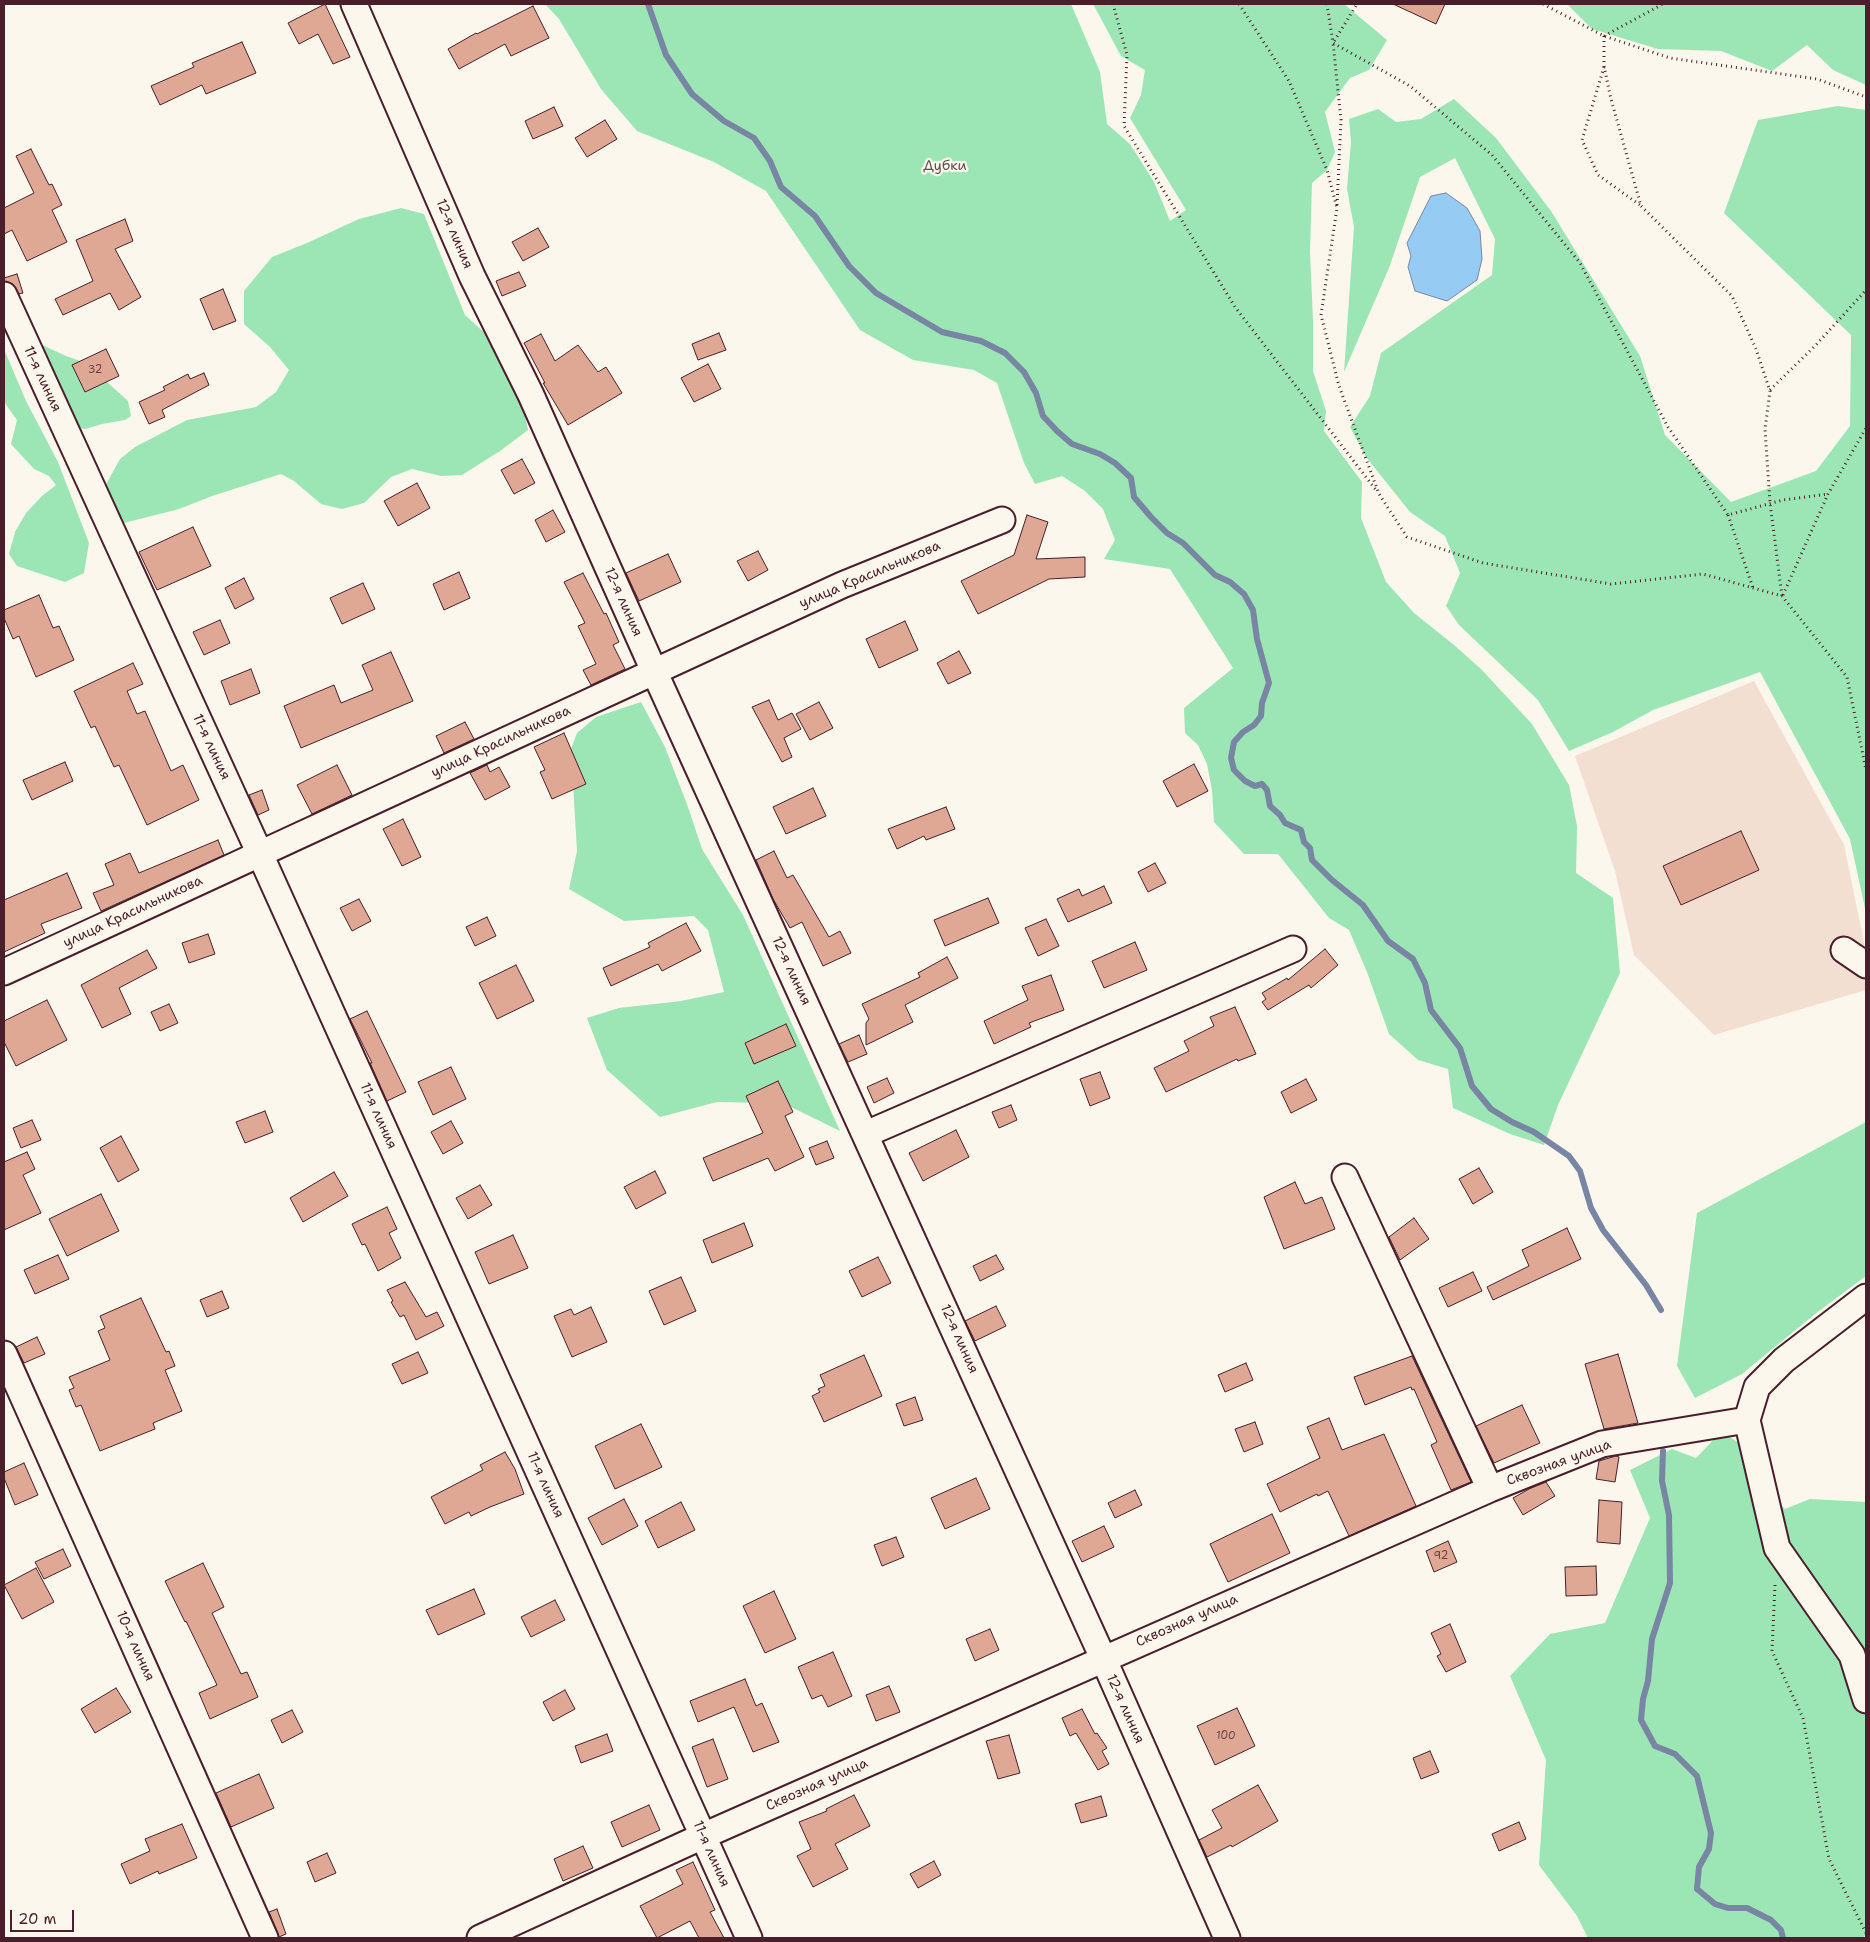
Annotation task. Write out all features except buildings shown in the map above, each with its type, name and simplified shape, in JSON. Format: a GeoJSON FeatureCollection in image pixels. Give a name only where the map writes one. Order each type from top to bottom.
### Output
{"type":"FeatureCollection","features":[{"type":"Feature","properties":{"kind":"street","name":"12-я линия"},"geometry":{"type":"LineString","coordinates":[[354,4],[472,276],[531,395],[654,672],[1103,1658],[1226,1938]]}},
{"type":"Feature","properties":{"kind":"street","name":"11-я линия"},"geometry":{"type":"LineString","coordinates":[[4,295],[260,854],[749,1938]]}},
{"type":"Feature","properties":{"kind":"street","name":"улица Красильникова"},"geometry":{"type":"LineString","coordinates":[[4,972],[842,585],[1002,520]]}},
{"type":"Feature","properties":{"kind":"street"},"geometry":{"type":"LineString","coordinates":[[866,1134],[1293,950]]}},
{"type":"Feature","properties":{"kind":"street"},"geometry":{"type":"LineString","coordinates":[[1844,950],[1866,965]]}},
{"type":"Feature","properties":{"kind":"street"},"geometry":{"type":"LineString","coordinates":[[1345,1177],[1490,1488]]}},
{"type":"Feature","properties":{"kind":"street"},"geometry":{"type":"LineString","coordinates":[[1866,1297],[1784,1360],[1757,1387],[1747,1420],[1777,1548],[1852,1655],[1866,1700]]}},
{"type":"Feature","properties":{"kind":"street","name":"10-я линия"},"geometry":{"type":"LineString","coordinates":[[4,1354],[266,1938]]}},
{"type":"Feature","properties":{"kind":"street","name":"Сквозная улица"},"geometry":{"type":"LineString","coordinates":[[480,1938],[703,1836],[1490,1488],[1602,1444],[1747,1420]]}},
{"type":"Feature","properties":{"kind":"path"},"geometry":{"type":"LineString","coordinates":[[1113,4],[1127,55],[1124,126],[1235,307],[1379,494],[1407,537],[1483,563],[1611,584],[1703,574],[1782,596]]}},
{"type":"Feature","properties":{"kind":"path"},"geometry":{"type":"LineString","coordinates":[[1239,4],[1289,81],[1326,170],[1337,208]]}},
{"type":"Feature","properties":{"kind":"path"},"geometry":{"type":"LineString","coordinates":[[1328,4],[1341,120],[1337,208],[1321,315],[1339,386],[1379,494]]}},
{"type":"Feature","properties":{"kind":"path"},"geometry":{"type":"LineString","coordinates":[[1333,43],[1357,4]]}},
{"type":"Feature","properties":{"kind":"path"},"geometry":{"type":"LineString","coordinates":[[1546,4],[1604,36],[1670,58],[1817,79],[1866,97]]}},
{"type":"Feature","properties":{"kind":"path"},"geometry":{"type":"LineString","coordinates":[[1604,36],[1664,4]]}},
{"type":"Feature","properties":{"kind":"path"},"geometry":{"type":"LineString","coordinates":[[1604,36],[1604,66],[1641,206]]}},
{"type":"Feature","properties":{"kind":"path"},"geometry":{"type":"LineString","coordinates":[[1333,43],[1410,86],[1492,156],[1580,263],[1668,427],[1728,515],[1753,588]]}},
{"type":"Feature","properties":{"kind":"path"},"geometry":{"type":"LineString","coordinates":[[1604,66],[1582,140],[1598,175],[1641,206],[1732,296],[1756,349],[1770,391],[1765,429],[1770,504],[1782,596],[1847,677],[1866,770]]}},
{"type":"Feature","properties":{"kind":"path"},"geometry":{"type":"LineString","coordinates":[[1770,391],[1816,345],[1866,290]]}},
{"type":"Feature","properties":{"kind":"path"},"geometry":{"type":"LineString","coordinates":[[1782,596],[1828,494],[1866,428]]}},
{"type":"Feature","properties":{"kind":"path"},"geometry":{"type":"LineString","coordinates":[[1728,515],[1783,500],[1828,494]]}},
{"type":"Feature","properties":{"kind":"path"},"geometry":{"type":"LineString","coordinates":[[1777,1548],[1772,1651],[1803,1718],[1829,1859],[1866,1933]]}},
{"type":"Feature","properties":{"kind":"shaded area"},"geometry":{"type":"Polygon","coordinates":[[[1754,681],[1844,845],[1865,947],[1866,990],[1714,1035],[1634,955],[1615,871],[1575,756],[1754,681]]]}},
{"type":"Feature","properties":{"kind":"green space","name":"Дубки"},"geometry":{"type":"Polygon","coordinates":[[[545,4],[1071,4],[1100,72],[1107,124],[1130,144],[1154,182],[1170,221],[1186,210],[1130,118],[1141,95],[1145,70],[1121,56],[1093,4],[1344,4],[1387,40],[1369,70],[1350,78],[1325,112],[1335,152],[1327,170],[1312,183],[1310,252],[1313,371],[1326,411],[1324,431],[1362,482],[1361,518],[1386,582],[1414,613],[1481,669],[1532,724],[1569,785],[1577,826],[1576,873],[1613,898],[1620,973],[1558,1105],[1544,1145],[1510,1134],[1453,1108],[1448,1069],[1418,1060],[1389,1034],[1367,972],[1349,930],[1329,918],[1278,854],[1244,854],[1214,822],[1212,790],[1207,764],[1198,745],[1185,733],[1184,708],[1233,668],[1170,569],[1104,559],[1115,540],[1103,509],[1085,491],[1062,476],[1035,484],[1024,463],[997,383],[974,370],[913,360],[860,330],[766,191],[714,162],[637,131],[601,89],[559,19],[545,4]]]}},
{"type":"Feature","properties":{"kind":"green space"},"geometry":{"type":"Polygon","coordinates":[[[1567,4],[1866,4],[1866,85],[1833,70],[1807,45],[1772,71],[1721,51],[1658,49],[1592,29],[1567,4]]]}},
{"type":"Feature","properties":{"kind":"green space"},"geometry":{"type":"Polygon","coordinates":[[[1454,99],[1496,138],[1551,211],[1640,356],[1665,435],[1731,502],[1816,471],[1850,426],[1851,335],[1724,213],[1758,120],[1838,106],[1866,110],[1866,913],[1850,839],[1760,672],[1653,710],[1613,732],[1569,751],[1538,700],[1459,625],[1446,606],[1460,573],[1445,536],[1410,512],[1366,457],[1350,427],[1370,396],[1381,353],[1492,275],[1495,239],[1455,158],[1420,177],[1389,268],[1344,372],[1354,227],[1347,189],[1351,142],[1349,119],[1378,109],[1396,122],[1421,119],[1454,99]]]}},
{"type":"Feature","properties":{"kind":"green space"},"geometry":{"type":"Polygon","coordinates":[[[401,208],[424,214],[465,315],[488,336],[521,398],[528,430],[500,451],[462,475],[441,476],[412,469],[391,477],[364,503],[342,509],[321,504],[294,481],[281,474],[212,496],[179,509],[120,524],[103,490],[120,459],[135,447],[187,420],[256,407],[276,392],[289,370],[270,347],[244,324],[244,291],[272,257],[359,219],[401,208]]]}},
{"type":"Feature","properties":{"kind":"green space"},"geometry":{"type":"Polygon","coordinates":[[[38,343],[86,363],[128,401],[131,416],[125,420],[85,429],[70,427],[38,343]]]}},
{"type":"Feature","properties":{"kind":"green space"},"geometry":{"type":"Polygon","coordinates":[[[4,349],[26,401],[58,462],[89,543],[84,573],[65,582],[17,566],[9,554],[15,532],[26,513],[42,496],[56,485],[49,476],[34,469],[11,444],[17,420],[4,402],[4,349]]]}},
{"type":"Feature","properties":{"kind":"green space"},"geometry":{"type":"Polygon","coordinates":[[[641,702],[665,747],[702,849],[743,915],[840,1131],[791,1107],[768,1103],[717,1102],[660,1117],[607,1070],[587,1018],[619,1008],[681,1001],[724,992],[708,930],[694,916],[624,921],[569,889],[577,851],[571,749],[577,733],[596,717],[641,702]]]}},
{"type":"Feature","properties":{"kind":"green space"},"geometry":{"type":"Polygon","coordinates":[[[1866,1122],[1866,1276],[1815,1314],[1742,1374],[1695,1398],[1677,1366],[1697,1213],[1866,1122]]]}},
{"type":"Feature","properties":{"kind":"green space"},"geometry":{"type":"Polygon","coordinates":[[[1721,1432],[1741,1444],[1759,1485],[1785,1509],[1810,1499],[1866,1502],[1866,1935],[1862,1938],[1588,1938],[1577,1916],[1539,1865],[1546,1760],[1510,1676],[1550,1634],[1605,1623],[1650,1518],[1630,1470],[1672,1449],[1696,1458],[1721,1432]]]}},
{"type":"Feature","properties":{"kind":"water"},"geometry":{"type":"Polygon","coordinates":[[[1446,193],[1467,208],[1480,231],[1482,259],[1477,280],[1447,301],[1415,291],[1408,267],[1411,256],[1407,243],[1431,196],[1446,193]]]}},
{"type":"Feature","properties":{"kind":"waterway"},"geometry":{"type":"LineString","coordinates":[[648,4],[666,55],[692,94],[724,121],[754,138],[770,161],[781,187],[815,216],[849,266],[876,293],[942,332],[981,341],[1005,353],[1024,372],[1036,393],[1043,416],[1057,431],[1072,444],[1100,454],[1115,463],[1131,478],[1134,497],[1151,517],[1167,533],[1183,543],[1215,575],[1230,582],[1244,594],[1253,610],[1257,639],[1269,683],[1262,703],[1261,716],[1254,725],[1243,732],[1234,742],[1231,758],[1234,770],[1245,781],[1255,786],[1262,784],[1267,790],[1270,806],[1280,815],[1285,823],[1301,830],[1304,842],[1310,848],[1312,860],[1332,880],[1363,905],[1388,941],[1413,959],[1425,983],[1431,1010],[1460,1048],[1472,1086],[1491,1109],[1512,1122],[1534,1132],[1569,1156],[1580,1171],[1591,1208],[1603,1230],[1646,1285],[1661,1310]]}},
{"type":"Feature","properties":{"kind":"waterway"},"geometry":{"type":"LineString","coordinates":[[1663,1451],[1662,1481],[1669,1515],[1670,1583],[1652,1639],[1648,1681],[1643,1699],[1641,1720],[1655,1746],[1675,1754],[1697,1776],[1711,1833],[1709,1849],[1699,1867],[1697,1889],[1715,1904],[1728,1908],[1747,1908],[1771,1920],[1781,1930],[1783,1938]]}}]}
